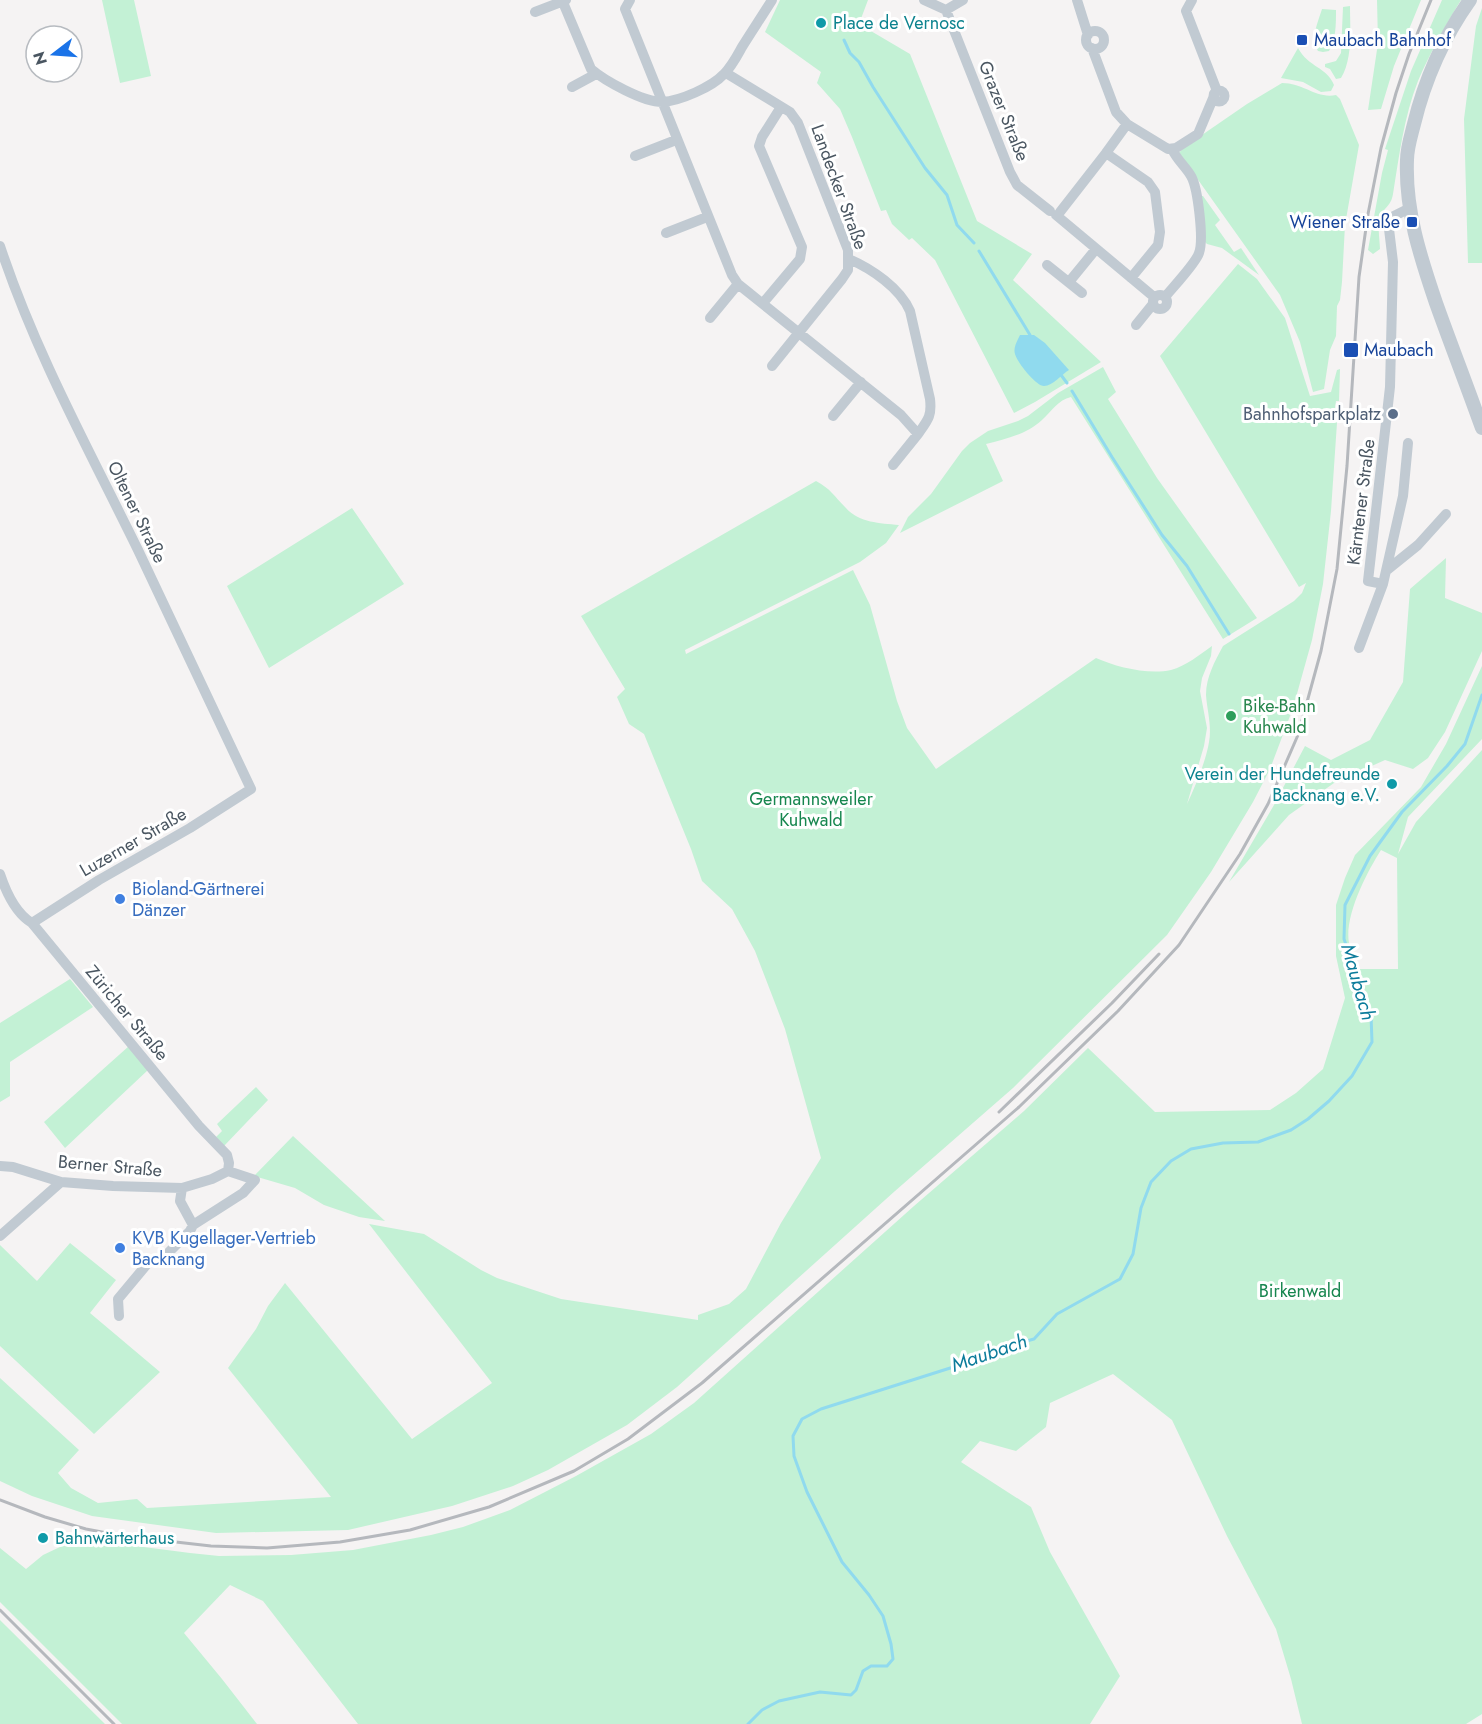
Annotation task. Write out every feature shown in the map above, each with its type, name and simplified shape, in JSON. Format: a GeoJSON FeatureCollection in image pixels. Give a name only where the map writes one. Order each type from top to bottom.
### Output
{"type":"FeatureCollection","features":[{"type":"Feature","properties":{"kind":"street"},"geometry":{"type":"LineString","coordinates":[[535,12],[564,0],[588,63],[596,74],[646,99],[661,102],[698,91],[726,73],[771,0]]}},
{"type":"Feature","properties":{"kind":"street"},"geometry":{"type":"LineString","coordinates":[[924,0],[946,10],[963,0]]}},
{"type":"Feature","properties":{"kind":"street"},"geometry":{"type":"LineString","coordinates":[[1077,0],[1088,35],[1096,31],[1103,36],[1103,45],[1092,48],[1116,112],[1127,124],[1166,148],[1172,149],[1198,134],[1215,93],[1186,11],[1192,0]]}},
{"type":"Feature","properties":{"kind":"street"},"geometry":{"type":"LineString","coordinates":[[1470,0],[1441,47],[1418,107],[1408,148],[1407,187],[1421,258],[1482,428]]}},
{"type":"Feature","properties":{"kind":"street"},"geometry":{"type":"LineString","coordinates":[[625,3],[676,140],[707,217],[738,284],[902,415],[918,434]]}},
{"type":"Feature","properties":{"kind":"street","name":"Grazer Straße"},"geometry":{"type":"LineString","coordinates":[[946,10],[1017,185],[1055,213],[1157,300]]}},
{"type":"Feature","properties":{"kind":"street","name":"Landecker Straße"},"geometry":{"type":"LineString","coordinates":[[726,73],[790,112],[798,123],[848,250],[848,270],[772,366]]}},
{"type":"Feature","properties":{"kind":"street"},"geometry":{"type":"LineString","coordinates":[[572,87],[596,74]]}},
{"type":"Feature","properties":{"kind":"street"},"geometry":{"type":"LineString","coordinates":[[763,303],[800,259],[802,247],[759,146],[762,137],[781,107]]}},
{"type":"Feature","properties":{"kind":"street"},"geometry":{"type":"LineString","coordinates":[[1055,213],[1107,153],[1127,124]]}},
{"type":"Feature","properties":{"kind":"street"},"geometry":{"type":"LineString","coordinates":[[635,156],[676,140]]}},
{"type":"Feature","properties":{"kind":"street"},"geometry":{"type":"LineString","coordinates":[[1136,325],[1199,255],[1201,244],[1195,187],[1192,177],[1177,160],[1172,149]]}},
{"type":"Feature","properties":{"kind":"street"},"geometry":{"type":"LineString","coordinates":[[1107,153],[1148,182],[1155,192],[1160,232],[1158,244],[1131,278]]}},
{"type":"Feature","properties":{"kind":"street","name":"Kärntener Straße"},"geometry":{"type":"LineString","coordinates":[[1383,584],[1368,581],[1390,387],[1393,262],[1389,230],[1392,217],[1410,208]]}},
{"type":"Feature","properties":{"kind":"street"},"geometry":{"type":"LineString","coordinates":[[666,233],[707,217]]}},
{"type":"Feature","properties":{"kind":"street","name":"Oltener Straße"},"geometry":{"type":"LineString","coordinates":[[0,246],[30,324],[64,402],[138,550],[251,789]]}},
{"type":"Feature","properties":{"kind":"street"},"geometry":{"type":"LineString","coordinates":[[1070,282],[1096,249]]}},
{"type":"Feature","properties":{"kind":"street"},"geometry":{"type":"LineString","coordinates":[[849,259],[863,265],[888,284],[906,302],[930,399],[930,416],[893,465]]}},
{"type":"Feature","properties":{"kind":"street"},"geometry":{"type":"LineString","coordinates":[[1047,265],[1082,293]]}},
{"type":"Feature","properties":{"kind":"street"},"geometry":{"type":"LineString","coordinates":[[710,318],[738,284]]}},
{"type":"Feature","properties":{"kind":"street"},"geometry":{"type":"LineString","coordinates":[[833,416],[861,382]]}},
{"type":"Feature","properties":{"kind":"street","name":"Kärntener Straße"},"geometry":{"type":"LineString","coordinates":[[1359,648],[1387,570],[1403,496],[1408,443]]}},
{"type":"Feature","properties":{"kind":"street","name":"Kärntener Straße"},"geometry":{"type":"LineString","coordinates":[[1387,570],[1418,544],[1446,514]]}},
{"type":"Feature","properties":{"kind":"street","name":"Luzerner Straße"},"geometry":{"type":"LineString","coordinates":[[32,923],[251,789]]}},
{"type":"Feature","properties":{"kind":"street","name":"Züricher Straße"},"geometry":{"type":"LineString","coordinates":[[0,874],[9,897],[18,911],[32,923],[199,1126],[227,1155],[228,1171]]}},
{"type":"Feature","properties":{"kind":"street","name":"Berner Straße"},"geometry":{"type":"LineString","coordinates":[[0,1166],[13,1167],[61,1182],[182,1188],[212,1179],[228,1171]]}},
{"type":"Feature","properties":{"kind":"street"},"geometry":{"type":"LineString","coordinates":[[119,1316],[118,1299],[148,1263],[162,1259],[190,1231],[193,1225],[243,1193],[255,1180],[228,1171]]}},
{"type":"Feature","properties":{"kind":"street"},"geometry":{"type":"LineString","coordinates":[[0,1236],[61,1182]]}},
{"type":"Feature","properties":{"kind":"street"},"geometry":{"type":"LineString","coordinates":[[182,1188],[180,1201],[193,1225]]}},
{"type":"Feature","properties":{"kind":"green space"},"geometry":{"type":"Polygon","coordinates":[[[102,0],[134,0],[151,76],[120,83],[102,0]]]}},
{"type":"Feature","properties":{"kind":"green space"},"geometry":{"type":"Polygon","coordinates":[[[780,0],[868,0],[859,24],[910,54],[977,221],[1032,254],[1013,280],[1101,362],[1014,413],[935,260],[912,238],[909,240],[892,224],[886,210],[881,211],[840,109],[817,83],[821,72],[765,32],[780,0]]]}},
{"type":"Feature","properties":{"kind":"green space"},"geometry":{"type":"Polygon","coordinates":[[[1377,0],[1421,0],[1394,66],[1381,109],[1368,110],[1378,43],[1377,0]]]}},
{"type":"Feature","properties":{"kind":"green space"},"geometry":{"type":"Polygon","coordinates":[[[1442,0],[1461,0],[1433,50],[1413,94],[1392,198],[1379,220],[1380,249],[1373,254],[1368,250],[1388,150],[1385,149],[1411,71],[1442,0]]]}},
{"type":"Feature","properties":{"kind":"green space"},"geometry":{"type":"Polygon","coordinates":[[[1350,6],[1350,43],[1347,62],[1341,78],[1336,79],[1325,64],[1336,61],[1341,53],[1343,7],[1350,6]]]}},
{"type":"Feature","properties":{"kind":"green space"},"geometry":{"type":"Polygon","coordinates":[[[1482,8],[1482,263],[1468,263],[1464,119],[1476,26],[1482,8]]]}},
{"type":"Feature","properties":{"kind":"green space"},"geometry":{"type":"Polygon","coordinates":[[[1322,9],[1336,10],[1333,42],[1329,51],[1323,52],[1318,51],[1315,41],[1315,30],[1322,9]]]}},
{"type":"Feature","properties":{"kind":"green space"},"geometry":{"type":"Polygon","coordinates":[[[1298,48],[1307,59],[1331,79],[1334,85],[1331,91],[1321,92],[1303,82],[1281,78],[1298,48]]]}},
{"type":"Feature","properties":{"kind":"green space"},"geometry":{"type":"Polygon","coordinates":[[[1282,83],[1297,85],[1322,95],[1336,95],[1340,99],[1359,145],[1345,225],[1336,336],[1330,350],[1324,389],[1313,392],[1300,342],[1280,295],[1179,153],[1247,104],[1282,83]]]}},
{"type":"Feature","properties":{"kind":"green space"},"geometry":{"type":"Polygon","coordinates":[[[1200,196],[1203,196],[1220,220],[1215,225],[1234,252],[1241,248],[1259,275],[1222,248],[1205,242],[1200,196]]]}},
{"type":"Feature","properties":{"kind":"green space","name":"Germannsweiler Kuhwald"},"geometry":{"type":"Polygon","coordinates":[[[1238,264],[1257,279],[1285,318],[1310,396],[1331,392],[1337,370],[1340,369],[1339,401],[1336,401],[1335,408],[1338,408],[1331,511],[1323,584],[1312,640],[1293,708],[1270,769],[1211,872],[1167,935],[1013,1088],[677,1387],[627,1425],[548,1470],[513,1486],[452,1506],[348,1530],[216,1533],[92,1516],[32,1496],[0,1481],[0,1378],[79,1450],[58,1473],[71,1488],[98,1503],[137,1499],[147,1508],[331,1497],[228,1368],[285,1283],[412,1439],[492,1383],[369,1224],[424,1234],[497,1278],[561,1299],[698,1320],[698,1315],[729,1304],[746,1289],[781,1223],[821,1158],[785,1029],[755,951],[732,909],[702,881],[644,734],[629,724],[617,697],[625,689],[581,616],[816,481],[857,516],[884,524],[899,525],[886,543],[860,562],[685,650],[686,654],[853,570],[870,605],[907,728],[936,769],[1096,658],[1132,669],[1162,671],[1182,666],[1212,646],[1200,691],[1207,728],[1187,804],[1208,749],[1210,730],[1206,688],[1223,646],[1294,601],[1302,593],[1306,583],[1299,587],[1160,356],[1238,264]]]}},
{"type":"Feature","properties":{"kind":"green space"},"geometry":{"type":"Polygon","coordinates":[[[1103,367],[1116,392],[1108,399],[1157,478],[1257,618],[1223,639],[1071,397],[1059,403],[1030,429],[986,444],[1003,481],[900,533],[908,517],[931,494],[970,443],[988,431],[1028,416],[1058,393],[1103,367]]]}},
{"type":"Feature","properties":{"kind":"green space"},"geometry":{"type":"Polygon","coordinates":[[[352,508],[404,584],[269,668],[227,586],[352,508]]]}},
{"type":"Feature","properties":{"kind":"green space"},"geometry":{"type":"Polygon","coordinates":[[[1446,558],[1445,598],[1482,613],[1482,651],[1445,732],[1428,758],[1413,769],[1385,760],[1334,783],[1289,815],[1229,882],[1305,746],[1331,760],[1370,740],[1403,682],[1410,589],[1446,558]]]}},
{"type":"Feature","properties":{"kind":"green space","name":"Birkenwald"},"geometry":{"type":"Polygon","coordinates":[[[1482,666],[1482,739],[1408,817],[1398,854],[1416,822],[1482,750],[1482,1714],[1466,1724],[1302,1724],[1276,1629],[1227,1536],[1172,1420],[1113,1374],[1050,1403],[1046,1427],[1016,1451],[980,1441],[961,1462],[1031,1507],[1050,1552],[1120,1676],[1090,1724],[358,1724],[263,1601],[230,1585],[184,1633],[257,1724],[122,1724],[0,1602],[0,1548],[26,1569],[43,1555],[60,1547],[76,1533],[136,1546],[219,1556],[291,1555],[353,1550],[431,1535],[463,1527],[510,1510],[651,1434],[694,1403],[1024,1111],[1088,1048],[1155,1112],[1270,1110],[1296,1093],[1323,1069],[1345,998],[1336,956],[1336,905],[1355,855],[1421,787],[1446,744],[1482,666]],[[1381,850],[1363,882],[1353,908],[1348,932],[1349,943],[1358,969],[1398,969],[1397,858],[1381,850]]]}},
{"type":"Feature","properties":{"kind":"green space"},"geometry":{"type":"Polygon","coordinates":[[[70,979],[93,1007],[10,1062],[10,1096],[0,1102],[0,1023],[70,979]]]}},
{"type":"Feature","properties":{"kind":"green space"},"geometry":{"type":"Polygon","coordinates":[[[129,1046],[148,1070],[65,1148],[44,1122],[129,1046]]]}},
{"type":"Feature","properties":{"kind":"green space"},"geometry":{"type":"Polygon","coordinates":[[[256,1087],[268,1100],[224,1146],[216,1137],[222,1131],[217,1124],[256,1087]]]}},
{"type":"Feature","properties":{"kind":"green space"},"geometry":{"type":"Polygon","coordinates":[[[293,1136],[385,1221],[359,1217],[324,1205],[295,1188],[254,1176],[293,1136]]]}},
{"type":"Feature","properties":{"kind":"green space"},"geometry":{"type":"Polygon","coordinates":[[[70,1243],[116,1280],[90,1313],[160,1372],[94,1434],[0,1346],[0,1245],[37,1281],[70,1243]]]}},
{"type":"Feature","properties":{"kind":"green space"},"geometry":{"type":"Polygon","coordinates":[[[0,1620],[6,1626],[105,1724],[0,1724],[0,1620]]]}},
{"type":"Feature","properties":{"kind":"water"},"geometry":{"type":"Polygon","coordinates":[[[1020,335],[1034,335],[1045,343],[1069,370],[1047,385],[1036,382],[1016,358],[1015,347],[1020,335]]]}},
{"type":"Feature","properties":{"kind":"waterway"},"geometry":{"type":"LineString","coordinates":[[844,40],[850,53],[859,62],[925,168],[947,195],[957,225],[974,243]]}},
{"type":"Feature","properties":{"kind":"waterway"},"geometry":{"type":"LineString","coordinates":[[979,251],[1030,335]]}},
{"type":"Feature","properties":{"kind":"waterway"},"geometry":{"type":"LineString","coordinates":[[1061,375],[1067,383]]}},
{"type":"Feature","properties":{"kind":"waterway"},"geometry":{"type":"LineString","coordinates":[[1072,391],[1162,535],[1187,566],[1229,634]]}},
{"type":"Feature","properties":{"kind":"waterway","name":"Maubach"},"geometry":{"type":"LineString","coordinates":[[748,1724],[762,1710],[779,1701],[820,1692],[851,1695],[856,1690],[863,1671],[871,1666],[887,1666],[893,1659],[883,1616],[842,1562],[807,1492],[794,1456],[793,1436],[802,1419],[821,1409],[1034,1339],[1057,1314],[1120,1279],[1133,1254],[1141,1208],[1151,1182],[1171,1161],[1191,1149],[1223,1143],[1258,1142],[1291,1130],[1329,1101],[1352,1076],[1372,1042],[1371,1015],[1344,939],[1345,905],[1370,856],[1402,812],[1465,744],[1482,695]]}},
{"type":"Feature","properties":{"kind":"railway"},"geometry":{"type":"LineString","coordinates":[[0,1500],[45,1517],[86,1529],[123,1536],[211,1546],[267,1548],[340,1542],[410,1530],[489,1507],[574,1471],[628,1439],[702,1383],[1019,1107],[1118,1011],[1179,945],[1240,854],[1268,804],[1298,735],[1321,651],[1337,569],[1347,466],[1359,277],[1368,214],[1381,148],[1396,93],[1431,0]]}},
{"type":"Feature","properties":{"kind":"railway"},"geometry":{"type":"LineString","coordinates":[[999,1112],[1112,1003],[1159,954]]}},
{"type":"Feature","properties":{"kind":"railway"},"geometry":{"type":"LineString","coordinates":[[0,1610],[114,1724]]}},
{"type":"Feature","properties":{"kind":"place","name":"Place de Vernosc"},"geometry":{"type":"Point","coordinates":[821,23]}},
{"type":"Feature","properties":{"kind":"place","name":"Maubach Bahnhof"},"geometry":{"type":"Point","coordinates":[1302,40]}},
{"type":"Feature","properties":{"kind":"place","name":"Wiener Straße"},"geometry":{"type":"Point","coordinates":[1412,222]}},
{"type":"Feature","properties":{"kind":"place","name":"Maubach"},"geometry":{"type":"Point","coordinates":[1351,350]}},
{"type":"Feature","properties":{"kind":"place","name":"Bahnhofsparkplatz"},"geometry":{"type":"Point","coordinates":[1393,414]}},
{"type":"Feature","properties":{"kind":"place","name":"Bike-Bahn Kuhwald"},"geometry":{"type":"Point","coordinates":[1231,716]}},
{"type":"Feature","properties":{"kind":"place","name":"Verein der Hundefreunde Backnang e.V."},"geometry":{"type":"Point","coordinates":[1392,784]}},
{"type":"Feature","properties":{"kind":"place","name":"Bioland-Gärtnerei Dänzer"},"geometry":{"type":"Point","coordinates":[120,899]}},
{"type":"Feature","properties":{"kind":"place","name":"KVB Kugellager-Vertrieb Backnang"},"geometry":{"type":"Point","coordinates":[120,1248]}},
{"type":"Feature","properties":{"kind":"place","name":"Bahnwärterhaus"},"geometry":{"type":"Point","coordinates":[43,1538]}}]}
